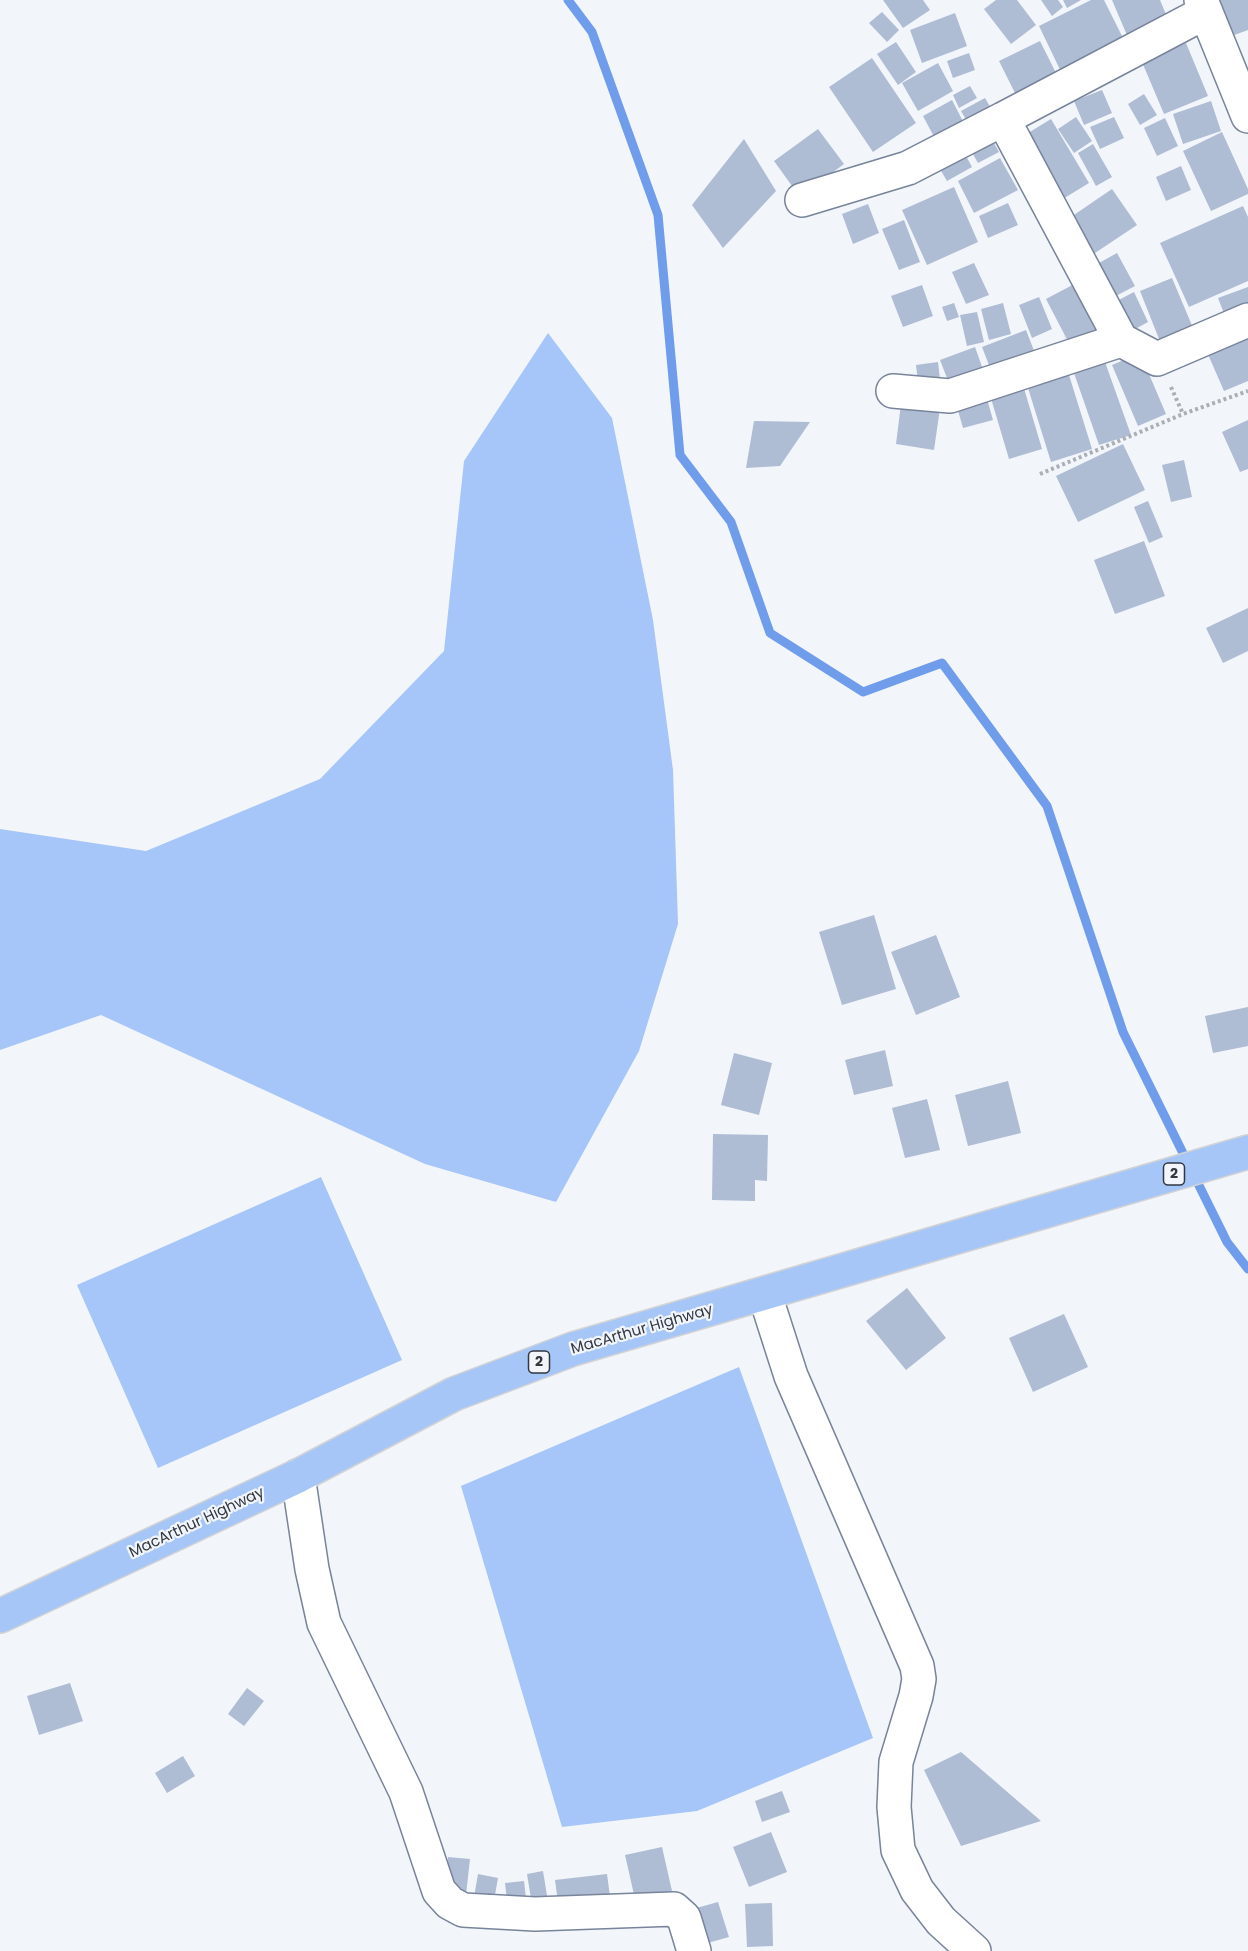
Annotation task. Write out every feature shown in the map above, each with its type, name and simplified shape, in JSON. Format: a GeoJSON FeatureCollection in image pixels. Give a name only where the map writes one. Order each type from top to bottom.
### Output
{"type":"FeatureCollection","features":[{"type":"Feature","properties":{"kind":"highway","name":"MacArthur Highway"},"geometry":{"type":"LineString","coordinates":[[0,1616],[298,1476],[454,1394],[573,1349],[765,1295],[1242,1153]]}},
{"type":"Feature","properties":{"kind":"street"},"geometry":{"type":"LineString","coordinates":[[802,200],[908,168],[1003,119],[1204,6],[1238,62],[1248,116]]}},
{"type":"Feature","properties":{"kind":"street"},"geometry":{"type":"LineString","coordinates":[[1003,119],[1120,340],[1157,359],[1248,320]]}},
{"type":"Feature","properties":{"kind":"street"},"geometry":{"type":"LineString","coordinates":[[893,391],[950,396],[1120,340]]}},
{"type":"Feature","properties":{"kind":"street"},"geometry":{"type":"LineString","coordinates":[[765,1295],[791,1376],[917,1666],[919,1679],[916,1696],[896,1762],[894,1807],[898,1850],[917,1890],[941,1921],[974,1951]]}},
{"type":"Feature","properties":{"kind":"street"},"geometry":{"type":"LineString","coordinates":[[298,1476],[312,1569],[324,1623],[406,1792],[439,1891],[450,1903],[463,1910],[535,1914],[674,1909],[684,1918],[694,1951]]}},
{"type":"Feature","properties":{"kind":"path"},"geometry":{"type":"LineString","coordinates":[[1040,474],[1183,414],[1248,391]]}},
{"type":"Feature","properties":{"kind":"shaded area"},"geometry":{"type":"Polygon","coordinates":[[[548,333],[612,418],[653,620],[673,770],[678,924],[639,1051],[556,1202],[425,1164],[101,1015],[0,1050],[0,829],[146,851],[320,779],[444,651],[464,461],[548,333]]]}},
{"type":"Feature","properties":{"kind":"shaded area"},"geometry":{"type":"Polygon","coordinates":[[[321,1177],[402,1360],[158,1468],[77,1285],[321,1177]]]}},
{"type":"Feature","properties":{"kind":"shaded area"},"geometry":{"type":"Polygon","coordinates":[[[739,1367],[873,1738],[697,1811],[562,1827],[461,1486],[739,1367]]]}},
{"type":"Feature","properties":{"kind":"building"},"geometry":{"type":"Polygon","coordinates":[[[883,0],[923,0],[930,10],[903,28],[883,0]]]}},
{"type":"Feature","properties":{"kind":"building"},"geometry":{"type":"Polygon","coordinates":[[[996,0],[1017,0],[1036,25],[1011,44],[984,9],[996,0]]]}},
{"type":"Feature","properties":{"kind":"building"},"geometry":{"type":"Polygon","coordinates":[[[1041,0],[1058,0],[1063,7],[1052,16],[1041,0]]]}},
{"type":"Feature","properties":{"kind":"building"},"geometry":{"type":"Polygon","coordinates":[[[1063,0],[1081,0],[1067,8],[1063,0]]]}},
{"type":"Feature","properties":{"kind":"building"},"geometry":{"type":"Polygon","coordinates":[[[1091,0],[1104,0],[1128,48],[1065,80],[1039,26],[1091,0]]]}},
{"type":"Feature","properties":{"kind":"building"},"geometry":{"type":"Polygon","coordinates":[[[1112,0],[1160,0],[1172,29],[1132,47],[1112,0]]]}},
{"type":"Feature","properties":{"kind":"building"},"geometry":{"type":"Polygon","coordinates":[[[1212,0],[1248,0],[1248,30],[1226,38],[1212,0]]]}},
{"type":"Feature","properties":{"kind":"building"},"geometry":{"type":"Polygon","coordinates":[[[882,12],[899,30],[887,42],[869,23],[882,12]]]}},
{"type":"Feature","properties":{"kind":"building"},"geometry":{"type":"Polygon","coordinates":[[[955,13],[967,46],[922,63],[910,30],[955,13]]]}},
{"type":"Feature","properties":{"kind":"building"},"geometry":{"type":"Polygon","coordinates":[[[1040,41],[1060,81],[1019,101],[999,61],[1040,41]]]}},
{"type":"Feature","properties":{"kind":"building"},"geometry":{"type":"Polygon","coordinates":[[[896,42],[916,72],[898,85],[877,54],[896,42]]]}},
{"type":"Feature","properties":{"kind":"building"},"geometry":{"type":"Polygon","coordinates":[[[1186,43],[1208,96],[1164,114],[1142,62],[1186,43]]]}},
{"type":"Feature","properties":{"kind":"building"},"geometry":{"type":"Polygon","coordinates":[[[969,53],[975,70],[953,78],[947,61],[969,53]]]}},
{"type":"Feature","properties":{"kind":"building"},"geometry":{"type":"Polygon","coordinates":[[[872,58],[916,123],[873,152],[829,87],[872,58]]]}},
{"type":"Feature","properties":{"kind":"building"},"geometry":{"type":"Polygon","coordinates":[[[938,63],[953,91],[918,111],[902,83],[938,63]]]}},
{"type":"Feature","properties":{"kind":"building"},"geometry":{"type":"Polygon","coordinates":[[[970,86],[977,98],[959,108],[953,95],[970,86]]]}},
{"type":"Feature","properties":{"kind":"building"},"geometry":{"type":"Polygon","coordinates":[[[1102,90],[1112,113],[1084,125],[1074,101],[1102,90]]]}},
{"type":"Feature","properties":{"kind":"building"},"geometry":{"type":"Polygon","coordinates":[[[1144,94],[1157,115],[1140,125],[1128,104],[1144,94]]]}},
{"type":"Feature","properties":{"kind":"building"},"geometry":{"type":"Polygon","coordinates":[[[985,98],[996,117],[972,130],[961,111],[985,98]]]}},
{"type":"Feature","properties":{"kind":"building"},"geometry":{"type":"Polygon","coordinates":[[[952,100],[969,133],[940,148],[923,116],[952,100]]]}},
{"type":"Feature","properties":{"kind":"building"},"geometry":{"type":"Polygon","coordinates":[[[1211,101],[1221,131],[1183,144],[1173,114],[1211,101]]]}},
{"type":"Feature","properties":{"kind":"building"},"geometry":{"type":"Polygon","coordinates":[[[1076,117],[1092,141],[1074,153],[1058,129],[1076,117]]]}},
{"type":"Feature","properties":{"kind":"building"},"geometry":{"type":"Polygon","coordinates":[[[1114,117],[1124,138],[1100,149],[1090,127],[1114,117]]]}},
{"type":"Feature","properties":{"kind":"building"},"geometry":{"type":"Polygon","coordinates":[[[1165,118],[1178,146],[1157,156],[1144,128],[1165,118]]]}},
{"type":"Feature","properties":{"kind":"building"},"geometry":{"type":"Polygon","coordinates":[[[1051,119],[1089,183],[1053,205],[1015,141],[1051,119]]]}},
{"type":"Feature","properties":{"kind":"building"},"geometry":{"type":"Polygon","coordinates":[[[818,129],[844,164],[800,197],[774,161],[818,129]]]}},
{"type":"Feature","properties":{"kind":"building"},"geometry":{"type":"Polygon","coordinates":[[[986,129],[999,152],[978,163],[965,140],[986,129]]]}},
{"type":"Feature","properties":{"kind":"building"},"geometry":{"type":"Polygon","coordinates":[[[1222,132],[1248,189],[1248,194],[1211,211],[1183,151],[1222,132]]]}},
{"type":"Feature","properties":{"kind":"building"},"geometry":{"type":"Polygon","coordinates":[[[744,139],[776,191],[723,248],[692,205],[744,139]]]}},
{"type":"Feature","properties":{"kind":"building"},"geometry":{"type":"Polygon","coordinates":[[[1093,144],[1112,177],[1096,186],[1078,153],[1093,144]]]}},
{"type":"Feature","properties":{"kind":"building"},"geometry":{"type":"Polygon","coordinates":[[[960,145],[972,167],[947,181],[934,159],[960,145]]]}},
{"type":"Feature","properties":{"kind":"building"},"geometry":{"type":"Polygon","coordinates":[[[1000,158],[1018,190],[974,213],[958,181],[1000,158]]]}},
{"type":"Feature","properties":{"kind":"building"},"geometry":{"type":"Polygon","coordinates":[[[1181,166],[1191,190],[1166,201],[1156,177],[1181,166]]]}},
{"type":"Feature","properties":{"kind":"building"},"geometry":{"type":"Polygon","coordinates":[[[954,187],[978,242],[927,265],[902,210],[954,187]]]}},
{"type":"Feature","properties":{"kind":"building"},"geometry":{"type":"Polygon","coordinates":[[[1112,189],[1137,225],[1092,255],[1068,219],[1112,189]]]}},
{"type":"Feature","properties":{"kind":"building"},"geometry":{"type":"Polygon","coordinates":[[[1008,203],[1018,225],[988,238],[979,216],[1008,203]]]}},
{"type":"Feature","properties":{"kind":"building"},"geometry":{"type":"Polygon","coordinates":[[[868,204],[879,233],[853,244],[842,214],[868,204]]]}},
{"type":"Feature","properties":{"kind":"building"},"geometry":{"type":"Polygon","coordinates":[[[1243,206],[1248,217],[1248,281],[1189,307],[1160,243],[1243,206]]]}},
{"type":"Feature","properties":{"kind":"building"},"geometry":{"type":"Polygon","coordinates":[[[904,220],[920,262],[899,270],[882,229],[904,220]]]}},
{"type":"Feature","properties":{"kind":"building"},"geometry":{"type":"Polygon","coordinates":[[[1117,253],[1135,286],[1108,300],[1090,268],[1117,253]]]}},
{"type":"Feature","properties":{"kind":"building"},"geometry":{"type":"Polygon","coordinates":[[[974,263],[989,295],[966,304],[952,272],[974,263]]]}},
{"type":"Feature","properties":{"kind":"building"},"geometry":{"type":"Polygon","coordinates":[[[1172,278],[1196,335],[1163,349],[1140,291],[1172,278]]]}},
{"type":"Feature","properties":{"kind":"building"},"geometry":{"type":"Polygon","coordinates":[[[1080,281],[1107,333],[1073,351],[1046,299],[1080,281]]]}},
{"type":"Feature","properties":{"kind":"building"},"geometry":{"type":"Polygon","coordinates":[[[922,285],[933,316],[903,327],[891,296],[922,285]]]}},
{"type":"Feature","properties":{"kind":"building"},"geometry":{"type":"Polygon","coordinates":[[[1248,287],[1248,313],[1227,321],[1218,298],[1248,287]]]}},
{"type":"Feature","properties":{"kind":"building"},"geometry":{"type":"Polygon","coordinates":[[[1134,292],[1148,322],[1128,333],[1113,303],[1134,292]]]}},
{"type":"Feature","properties":{"kind":"building"},"geometry":{"type":"Polygon","coordinates":[[[1039,297],[1052,329],[1032,338],[1019,305],[1039,297]]]}},
{"type":"Feature","properties":{"kind":"building"},"geometry":{"type":"Polygon","coordinates":[[[954,303],[959,317],[947,321],[942,307],[954,303]]]}},
{"type":"Feature","properties":{"kind":"building"},"geometry":{"type":"Polygon","coordinates":[[[1003,303],[1011,334],[989,340],[981,309],[1003,303]]]}},
{"type":"Feature","properties":{"kind":"building"},"geometry":{"type":"Polygon","coordinates":[[[977,312],[984,342],[967,346],[960,315],[977,312]]]}},
{"type":"Feature","properties":{"kind":"building"},"geometry":{"type":"Polygon","coordinates":[[[1248,323],[1248,381],[1224,391],[1203,343],[1248,323]]]}},
{"type":"Feature","properties":{"kind":"building"},"geometry":{"type":"Polygon","coordinates":[[[1026,330],[1038,361],[994,378],[982,347],[1026,330]]]}},
{"type":"Feature","properties":{"kind":"building"},"geometry":{"type":"Polygon","coordinates":[[[975,347],[986,378],[952,391],[940,360],[975,347]]]}},
{"type":"Feature","properties":{"kind":"building"},"geometry":{"type":"Polygon","coordinates":[[[1140,353],[1166,414],[1138,426],[1112,365],[1140,353]]]}},
{"type":"Feature","properties":{"kind":"building"},"geometry":{"type":"Polygon","coordinates":[[[938,362],[941,388],[919,390],[916,365],[938,362]]]}},
{"type":"Feature","properties":{"kind":"building"},"geometry":{"type":"Polygon","coordinates":[[[1105,362],[1131,435],[1099,445],[1074,373],[1105,362]]]}},
{"type":"Feature","properties":{"kind":"building"},"geometry":{"type":"Polygon","coordinates":[[[1069,375],[1092,449],[1051,462],[1028,388],[1069,375]]]}},
{"type":"Feature","properties":{"kind":"building"},"geometry":{"type":"Polygon","coordinates":[[[1023,385],[1042,449],[1009,459],[990,395],[1023,385]]]}},
{"type":"Feature","properties":{"kind":"building"},"geometry":{"type":"Polygon","coordinates":[[[985,392],[993,420],[963,428],[955,400],[985,392]]]}},
{"type":"Feature","properties":{"kind":"building"},"geometry":{"type":"Polygon","coordinates":[[[902,396],[941,401],[934,450],[896,444],[902,396]]]}},
{"type":"Feature","properties":{"kind":"building"},"geometry":{"type":"Polygon","coordinates":[[[1248,420],[1248,469],[1240,472],[1222,432],[1248,420]]]}},
{"type":"Feature","properties":{"kind":"building"},"geometry":{"type":"Polygon","coordinates":[[[754,421],[810,422],[780,466],[746,468],[754,421]]]}},
{"type":"Feature","properties":{"kind":"building"},"geometry":{"type":"Polygon","coordinates":[[[1123,444],[1145,490],[1078,522],[1056,476],[1123,444]]]}},
{"type":"Feature","properties":{"kind":"building"},"geometry":{"type":"Polygon","coordinates":[[[1184,460],[1192,497],[1171,502],[1162,465],[1184,460]]]}},
{"type":"Feature","properties":{"kind":"building"},"geometry":{"type":"Polygon","coordinates":[[[1148,501],[1163,537],[1149,543],[1134,507],[1148,501]]]}},
{"type":"Feature","properties":{"kind":"building"},"geometry":{"type":"Polygon","coordinates":[[[1144,541],[1165,596],[1115,614],[1094,560],[1144,541]]]}},
{"type":"Feature","properties":{"kind":"building"},"geometry":{"type":"Polygon","coordinates":[[[1248,608],[1248,651],[1223,663],[1206,628],[1248,608]]]}},
{"type":"Feature","properties":{"kind":"building"},"geometry":{"type":"Polygon","coordinates":[[[874,915],[896,989],[842,1005],[819,932],[874,915]]]}},
{"type":"Feature","properties":{"kind":"building"},"geometry":{"type":"Polygon","coordinates":[[[936,935],[960,997],[916,1015],[891,952],[936,935]]]}},
{"type":"Feature","properties":{"kind":"building"},"geometry":{"type":"Polygon","coordinates":[[[1248,1007],[1248,1046],[1213,1053],[1205,1016],[1248,1007]]]}},
{"type":"Feature","properties":{"kind":"building"},"geometry":{"type":"Polygon","coordinates":[[[885,1050],[893,1086],[854,1095],[845,1060],[885,1050]]]}},
{"type":"Feature","properties":{"kind":"building"},"geometry":{"type":"Polygon","coordinates":[[[734,1053],[772,1063],[759,1115],[721,1105],[734,1053]]]}},
{"type":"Feature","properties":{"kind":"building"},"geometry":{"type":"Polygon","coordinates":[[[1008,1081],[1021,1133],[968,1146],[955,1095],[1008,1081]]]}},
{"type":"Feature","properties":{"kind":"building"},"geometry":{"type":"Polygon","coordinates":[[[927,1099],[940,1150],[905,1158],[892,1108],[927,1099]]]}},
{"type":"Feature","properties":{"kind":"building"},"geometry":{"type":"Polygon","coordinates":[[[713,1134],[768,1135],[767,1181],[755,1180],[755,1201],[712,1200],[713,1134]]]}},
{"type":"Feature","properties":{"kind":"building"},"geometry":{"type":"Polygon","coordinates":[[[907,1288],[946,1338],[906,1370],[866,1321],[907,1288]]]}},
{"type":"Feature","properties":{"kind":"building"},"geometry":{"type":"Polygon","coordinates":[[[1064,1314],[1088,1367],[1033,1392],[1009,1338],[1064,1314]]]}},
{"type":"Feature","properties":{"kind":"building"},"geometry":{"type":"Polygon","coordinates":[[[70,1683],[83,1721],[39,1735],[27,1696],[70,1683]]]}},
{"type":"Feature","properties":{"kind":"building"},"geometry":{"type":"Polygon","coordinates":[[[247,1688],[264,1701],[244,1726],[228,1714],[247,1688]]]}},
{"type":"Feature","properties":{"kind":"building"},"geometry":{"type":"Polygon","coordinates":[[[961,1752],[1041,1821],[961,1846],[924,1770],[961,1752]]]}},
{"type":"Feature","properties":{"kind":"building"},"geometry":{"type":"Polygon","coordinates":[[[183,1756],[195,1776],[167,1793],[155,1773],[183,1756]]]}},
{"type":"Feature","properties":{"kind":"building"},"geometry":{"type":"Polygon","coordinates":[[[782,1791],[790,1812],[762,1822],[755,1801],[782,1791]]]}},
{"type":"Feature","properties":{"kind":"building"},"geometry":{"type":"Polygon","coordinates":[[[771,1832],[787,1872],[749,1887],[733,1847],[771,1832]]]}},
{"type":"Feature","properties":{"kind":"building"},"geometry":{"type":"Polygon","coordinates":[[[662,1847],[672,1891],[635,1899],[625,1855],[662,1847]]]}},
{"type":"Feature","properties":{"kind":"building"},"geometry":{"type":"Polygon","coordinates":[[[448,1857],[470,1859],[466,1895],[444,1893],[448,1857]]]}},
{"type":"Feature","properties":{"kind":"building"},"geometry":{"type":"Polygon","coordinates":[[[543,1871],[548,1902],[532,1905],[527,1874],[543,1871]]]}},
{"type":"Feature","properties":{"kind":"building"},"geometry":{"type":"Polygon","coordinates":[[[478,1874],[498,1878],[493,1906],[473,1903],[478,1874]]]}},
{"type":"Feature","properties":{"kind":"building"},"geometry":{"type":"Polygon","coordinates":[[[607,1874],[611,1904],[559,1910],[555,1880],[607,1874]]]}},
{"type":"Feature","properties":{"kind":"building"},"geometry":{"type":"Polygon","coordinates":[[[524,1881],[527,1907],[508,1909],[505,1883],[524,1881]]]}},
{"type":"Feature","properties":{"kind":"building"},"geometry":{"type":"Polygon","coordinates":[[[718,1902],[729,1937],[704,1944],[693,1909],[718,1902]]]}},
{"type":"Feature","properties":{"kind":"building"},"geometry":{"type":"Polygon","coordinates":[[[772,1903],[773,1946],[747,1947],[745,1904],[772,1903]]]}},
{"type":"Feature","properties":{"kind":"waterway"},"geometry":{"type":"LineString","coordinates":[[568,0],[592,32],[658,215],[680,455],[731,522],[770,633],[863,692],[942,663],[1047,806],[1123,1032],[1227,1242],[1248,1269]]}}]}
